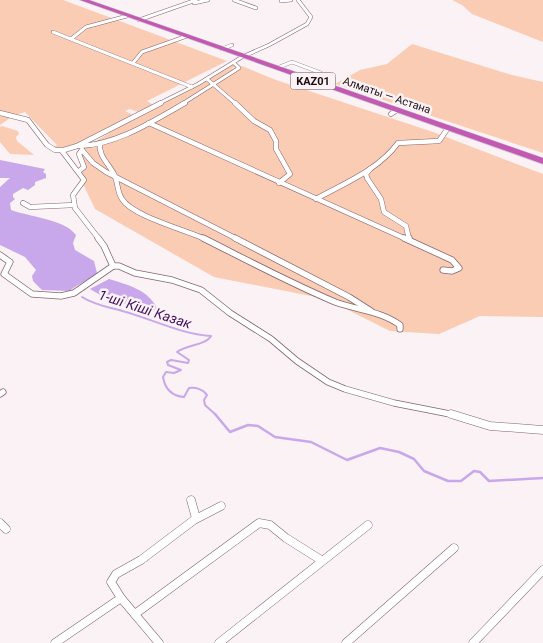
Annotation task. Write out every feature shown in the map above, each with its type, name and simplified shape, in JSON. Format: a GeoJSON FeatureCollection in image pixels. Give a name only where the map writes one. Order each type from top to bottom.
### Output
{"type":"FeatureCollection","features":[{"type":"Feature","properties":{"kind":"highway","name":"Алматы — Астана"},"geometry":{"type":"LineString","coordinates":[[83,0],[244,56],[394,112],[448,128],[543,161]]}},
{"type":"Feature","properties":{"kind":"street"},"geometry":{"type":"LineString","coordinates":[[139,20],[196,0]]}},
{"type":"Feature","properties":{"kind":"street"},"geometry":{"type":"LineString","coordinates":[[184,4],[208,0]]}},
{"type":"Feature","properties":{"kind":"street"},"geometry":{"type":"LineString","coordinates":[[234,0],[256,8]]}},
{"type":"Feature","properties":{"kind":"street"},"geometry":{"type":"LineString","coordinates":[[281,1],[291,0]]}},
{"type":"Feature","properties":{"kind":"street"},"geometry":{"type":"LineString","coordinates":[[0,112],[28,120],[47,145],[55,150],[62,151],[77,146],[207,79],[244,56],[269,46],[310,21],[311,16],[298,0]]}},
{"type":"Feature","properties":{"kind":"street"},"geometry":{"type":"LineString","coordinates":[[71,39],[86,27],[127,16]]}},
{"type":"Feature","properties":{"kind":"street"},"geometry":{"type":"LineString","coordinates":[[53,32],[192,87]]}},
{"type":"Feature","properties":{"kind":"street"},"geometry":{"type":"LineString","coordinates":[[133,63],[142,52],[187,36]]}},
{"type":"Feature","properties":{"kind":"street"},"geometry":{"type":"LineString","coordinates":[[222,49],[232,44]]}},
{"type":"Feature","properties":{"kind":"street"},"geometry":{"type":"LineString","coordinates":[[277,68],[293,61],[321,72]]}},
{"type":"Feature","properties":{"kind":"street"},"geometry":{"type":"LineString","coordinates":[[79,171],[84,167],[79,154],[83,149],[149,123],[213,86],[218,80],[239,68],[234,63]]}},
{"type":"Feature","properties":{"kind":"street"},"geometry":{"type":"LineString","coordinates":[[160,79],[166,76]]}},
{"type":"Feature","properties":{"kind":"street"},"geometry":{"type":"LineString","coordinates":[[207,79],[254,121],[270,130],[276,141],[276,149],[290,174],[279,183]]}},
{"type":"Feature","properties":{"kind":"street"},"geometry":{"type":"LineString","coordinates":[[149,123],[452,260],[459,268],[452,271],[442,270]]}},
{"type":"Feature","properties":{"kind":"street"},"geometry":{"type":"LineString","coordinates":[[316,199],[370,169],[386,158],[398,143],[417,141],[436,143],[442,139],[448,128]]}},
{"type":"Feature","properties":{"kind":"street"},"geometry":{"type":"LineString","coordinates":[[100,143],[99,151],[115,177],[121,198],[135,210],[191,232],[321,296],[353,308],[376,313]]}},
{"type":"Feature","properties":{"kind":"street"},"geometry":{"type":"LineString","coordinates":[[77,146],[83,149],[93,163],[115,177],[349,297],[397,323],[400,329]]}},
{"type":"Feature","properties":{"kind":"street"},"geometry":{"type":"LineString","coordinates":[[62,151],[84,180],[73,195],[76,201],[74,205],[104,246],[113,266]]}},
{"type":"Feature","properties":{"kind":"street"},"geometry":{"type":"LineString","coordinates":[[370,169],[366,174],[367,178],[381,199],[384,212],[406,226],[409,241]]}},
{"type":"Feature","properties":{"kind":"street"},"geometry":{"type":"LineString","coordinates":[[23,203],[30,207],[74,205]]}},
{"type":"Feature","properties":{"kind":"street"},"geometry":{"type":"LineString","coordinates":[[0,255],[10,262],[4,274],[29,292],[40,296],[72,294],[113,266],[119,266],[135,273],[172,280],[200,290],[236,317],[271,339],[297,361],[328,382],[345,389],[394,403],[442,410],[490,426],[543,430]]}},
{"type":"Feature","properties":{"kind":"street"},"geometry":{"type":"LineString","coordinates":[[191,500],[196,518]]}},
{"type":"Feature","properties":{"kind":"street"},"geometry":{"type":"LineString","coordinates":[[159,643],[121,598],[111,581],[116,574],[141,560],[196,518],[221,506]]}},
{"type":"Feature","properties":{"kind":"street"},"geometry":{"type":"LineString","coordinates":[[135,614],[259,523],[270,525],[286,538],[321,560]]}},
{"type":"Feature","properties":{"kind":"street"},"geometry":{"type":"LineString","coordinates":[[219,643],[321,560],[368,525]]}},
{"type":"Feature","properties":{"kind":"street"},"geometry":{"type":"LineString","coordinates":[[346,643],[454,548]]}},
{"type":"Feature","properties":{"kind":"street"},"geometry":{"type":"LineString","coordinates":[[473,643],[543,570]]}},
{"type":"Feature","properties":{"kind":"street"},"geometry":{"type":"LineString","coordinates":[[55,643],[121,598]]}},
{"type":"Feature","properties":{"kind":"shaded area"},"geometry":{"type":"Polygon","coordinates":[[[0,0],[63,0],[227,61],[147,101],[153,105],[138,112],[130,109],[125,111],[133,115],[72,146],[64,149],[52,148],[57,145],[25,112],[13,116],[0,125],[0,0]]]}},
{"type":"Feature","properties":{"kind":"shaded area"},"geometry":{"type":"Polygon","coordinates":[[[452,0],[543,0],[543,42],[472,14],[462,5],[452,0]]]}},
{"type":"Feature","properties":{"kind":"shaded area"},"geometry":{"type":"Polygon","coordinates":[[[412,44],[512,75],[543,82],[543,153],[335,84],[360,70],[387,64],[412,44]]]}},
{"type":"Feature","properties":{"kind":"shaded area"},"geometry":{"type":"Polygon","coordinates":[[[233,63],[236,66],[231,69],[242,66],[276,80],[433,132],[543,174],[543,317],[480,316],[439,334],[390,331],[326,299],[214,277],[95,209],[83,184],[81,151],[135,116],[233,63]]]}},
{"type":"Feature","properties":{"kind":"shaded area"},"geometry":{"type":"Polygon","coordinates":[[[0,127],[18,131],[17,141],[34,155],[10,154],[0,142],[0,127]]]}},
{"type":"Feature","properties":{"kind":"shaded area"},"geometry":{"type":"Polygon","coordinates":[[[0,160],[45,169],[43,172],[46,174],[46,178],[35,182],[35,185],[28,190],[23,188],[13,194],[15,199],[10,203],[11,210],[55,222],[71,230],[76,235],[73,243],[75,250],[94,261],[97,273],[94,276],[70,291],[42,290],[33,281],[32,276],[36,270],[25,257],[0,245],[0,187],[10,178],[0,178],[0,160]]]}},
{"type":"Feature","properties":{"kind":"shaded area"},"geometry":{"type":"Polygon","coordinates":[[[109,279],[142,292],[148,296],[157,308],[155,310],[130,306],[90,289],[109,279]]]}},
{"type":"Feature","properties":{"kind":"waterway","name":"1-ші Кіші Казак"},"geometry":{"type":"LineString","coordinates":[[82,297],[178,330],[211,336],[205,341],[177,352],[189,360],[188,363],[171,360],[167,362],[168,365],[181,370],[174,373],[166,372],[163,377],[167,388],[176,395],[184,397],[189,388],[203,391],[207,395],[204,400],[205,405],[215,414]]}},
{"type":"Feature","properties":{"kind":"waterway","name":"1-ші Кіші Казак"},"geometry":{"type":"LineString","coordinates":[[215,414],[230,432],[248,425],[258,426],[275,437],[311,442],[347,460],[380,448],[399,452],[414,459],[424,471],[448,481],[461,481],[474,471],[480,472],[489,481],[543,478]]}}]}
